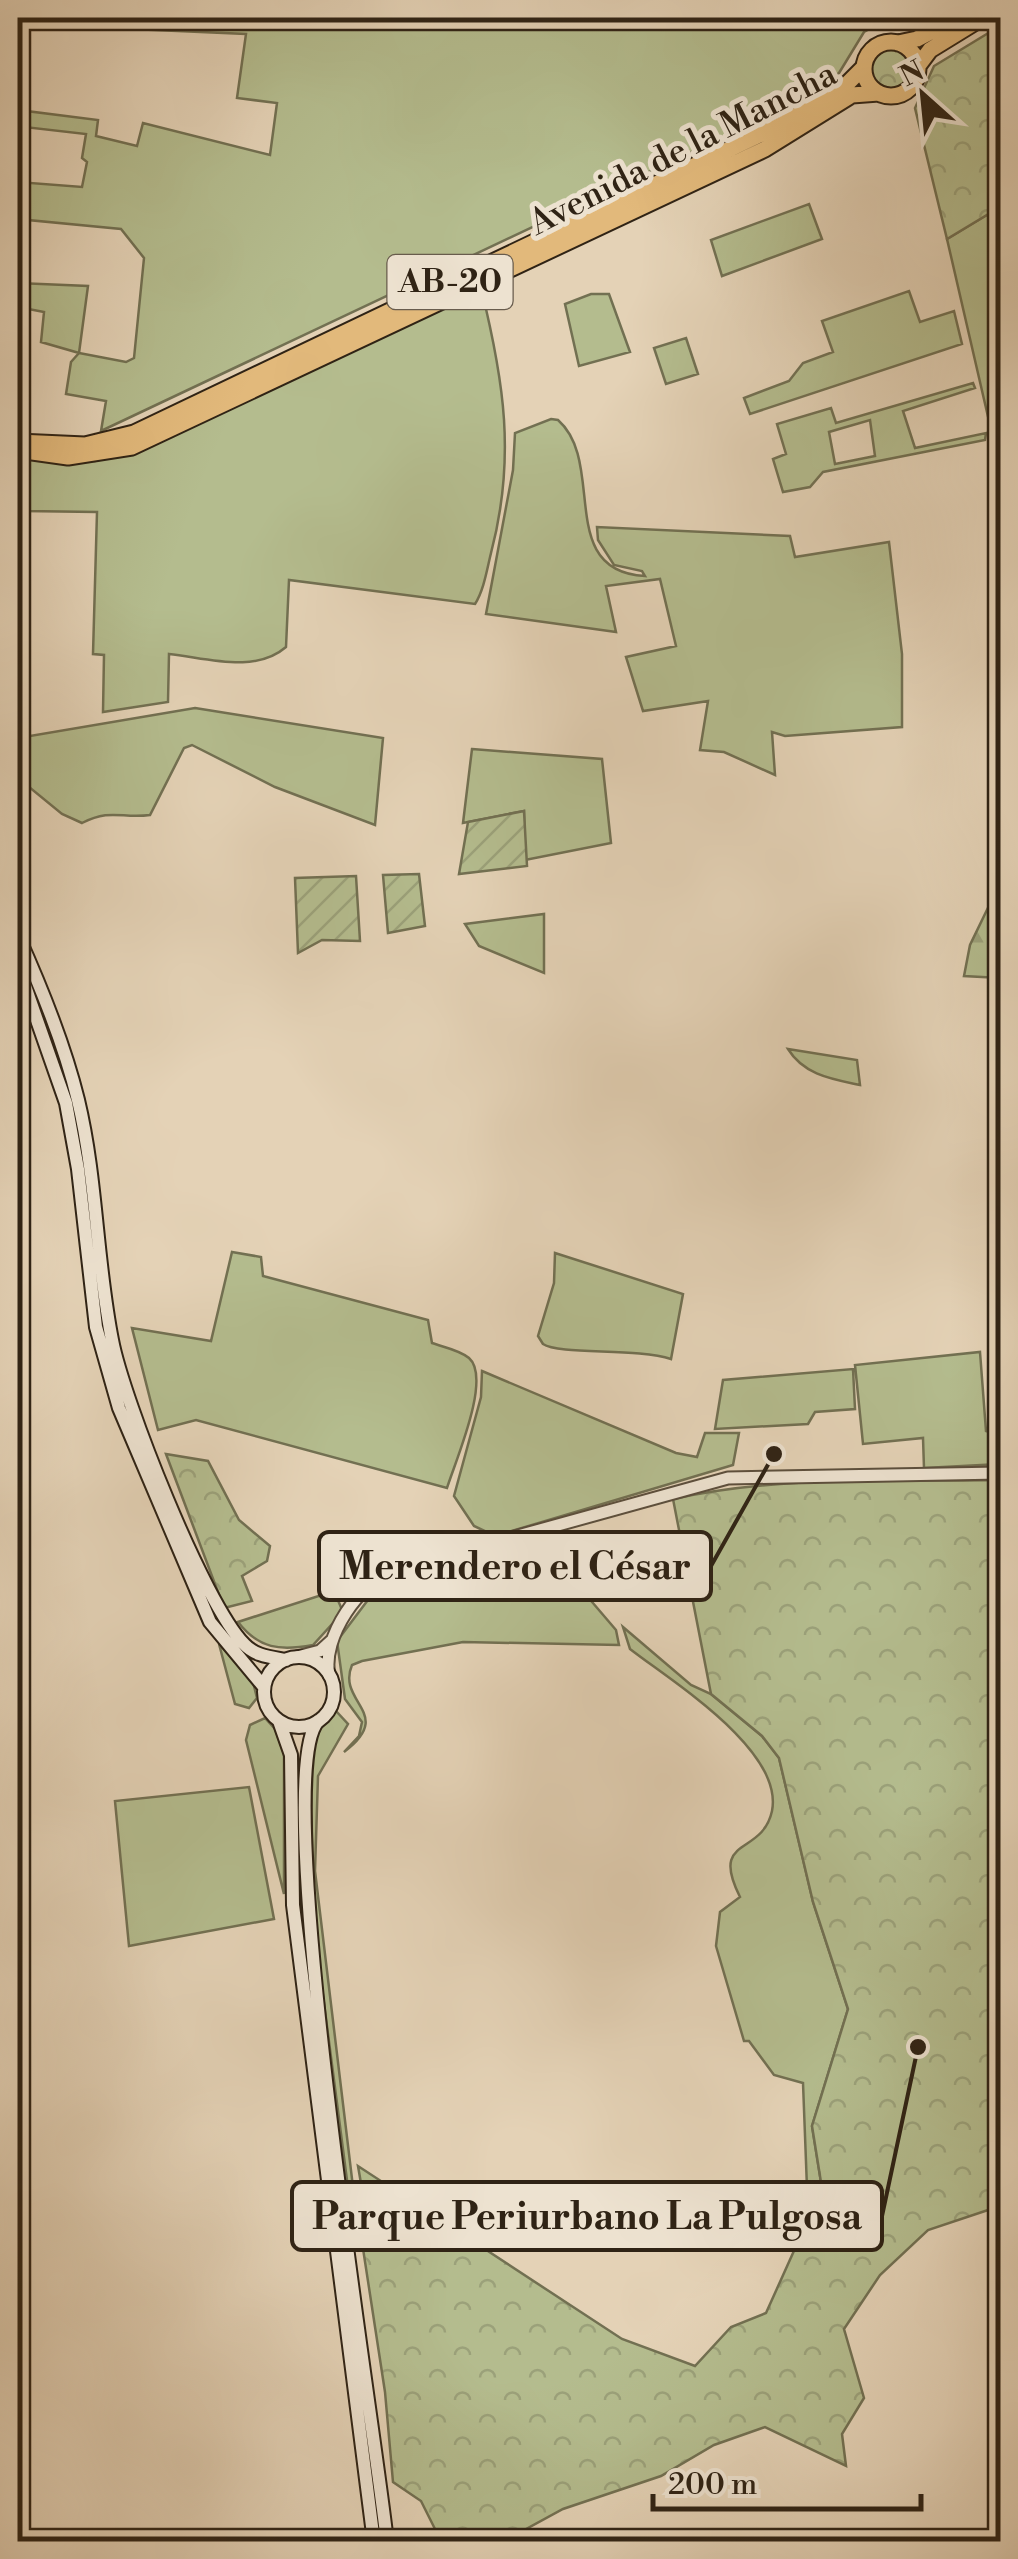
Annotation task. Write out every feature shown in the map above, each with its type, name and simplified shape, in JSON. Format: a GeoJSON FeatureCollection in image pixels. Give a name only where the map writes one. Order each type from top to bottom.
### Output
{"type":"FeatureCollection","features":[{"type":"Feature","properties":{"kind":"main road","name":"AB-20"},"geometry":{"type":"LineString","coordinates":[[864,67],[875,46],[918,39],[957,18]]}},
{"type":"Feature","properties":{"kind":"main road"},"geometry":{"type":"LineString","coordinates":[[864,67],[866,81],[879,93],[893,96],[910,88],[918,66],[930,50],[982,18]]}},
{"type":"Feature","properties":{"kind":"main road"},"geometry":{"type":"LineString","coordinates":[[898,43],[912,51],[918,66]]}},
{"type":"Feature","properties":{"kind":"main road","name":"Avenida de la Mancha"},"geometry":{"type":"LineString","coordinates":[[18,442],[84,445],[134,433],[782,124],[844,86],[864,67]]}},
{"type":"Feature","properties":{"kind":"main road","name":"Avenida de la Mancha"},"geometry":{"type":"LineString","coordinates":[[18,450],[68,457],[132,447],[764,149],[847,98],[863,92],[879,93]]}},
{"type":"Feature","properties":{"kind":"main road"},"geometry":{"type":"LineString","coordinates":[[18,936],[59,1037],[78,1100],[91,1169],[107,1314],[130,1402],[220,1614],[253,1652],[314,1661],[329,1675],[332,1700],[304,1754],[306,1902],[386,2542]]}},
{"type":"Feature","properties":{"kind":"main road"},"geometry":{"type":"LineString","coordinates":[[18,966],[66,1103],[96,1328],[118,1408],[210,1622],[264,1687],[268,1707],[279,1721],[291,1755],[293,1905],[374,2542]]}},
{"type":"Feature","properties":{"kind":"main road"},"geometry":{"type":"LineString","coordinates":[[264,1687],[272,1670],[291,1658]]}},
{"type":"Feature","properties":{"kind":"main road"},"geometry":{"type":"LineString","coordinates":[[279,1721],[300,1726],[318,1721]]}},
{"type":"Feature","properties":{"kind":"street"},"geometry":{"type":"LineString","coordinates":[[291,1658],[320,1651],[369,1584],[386,1573],[728,1478],[1000,1473]]}},
{"type":"Feature","properties":{"kind":"street"},"geometry":{"type":"LineString","coordinates":[[329,1675],[331,1641]]}},
{"type":"Feature","properties":{"kind":"green space"},"geometry":{"type":"Polygon","coordinates":[[[18,18],[890,18],[864,32],[839,73],[795,103],[101,431],[106,401],[66,394],[71,362],[79,353],[126,362],[134,358],[144,258],[121,229],[18,219],[18,182],[82,187],[87,162],[82,158],[86,134],[24,127],[26,111],[98,120],[96,136],[137,146],[143,123],[270,155],[277,103],[237,98],[246,34],[18,24],[18,18]]]}},
{"type":"Feature","properties":{"kind":"green space"},"geometry":{"type":"Polygon","coordinates":[[[1000,26],[1000,207],[947,239],[915,108],[934,66],[1000,26]]]}},
{"type":"Feature","properties":{"kind":"green space"},"geometry":{"type":"Polygon","coordinates":[[[892,47],[907,54],[914,69],[907,84],[892,91],[877,84],[870,69],[877,54],[892,47]]]}},
{"type":"Feature","properties":{"kind":"green space"},"geometry":{"type":"Polygon","coordinates":[[[809,204],[822,239],[722,276],[711,240],[809,204]]]}},
{"type":"Feature","properties":{"kind":"green space"},"geometry":{"type":"Polygon","coordinates":[[[1000,207],[1000,433],[989,421],[947,239],[1000,207]]]}},
{"type":"Feature","properties":{"kind":"green space"},"geometry":{"type":"Polygon","coordinates":[[[18,283],[88,286],[79,353],[41,342],[44,312],[18,307],[18,283]]]}},
{"type":"Feature","properties":{"kind":"green space"},"geometry":{"type":"Polygon","coordinates":[[[481,288],[501,388],[505,452],[499,518],[475,604],[289,580],[286,647],[274,655],[245,662],[169,654],[168,702],[103,712],[104,655],[93,654],[97,512],[24,511],[24,492],[18,492],[19,459],[95,461],[133,451],[481,288]]]}},
{"type":"Feature","properties":{"kind":"green space"},"geometry":{"type":"Polygon","coordinates":[[[909,291],[920,322],[954,311],[962,344],[750,414],[744,398],[789,381],[803,363],[833,352],[822,321],[909,291]]]}},
{"type":"Feature","properties":{"kind":"green space"},"geometry":{"type":"Polygon","coordinates":[[[591,294],[609,294],[630,352],[579,366],[565,304],[591,294]]]}},
{"type":"Feature","properties":{"kind":"green space"},"geometry":{"type":"Polygon","coordinates":[[[686,338],[698,374],[666,384],[654,348],[686,338]]]}},
{"type":"Feature","properties":{"kind":"green space"},"geometry":{"type":"Polygon","coordinates":[[[973,383],[975,388],[903,411],[915,448],[986,433],[985,440],[823,472],[810,487],[783,492],[773,459],[786,454],[777,424],[831,408],[836,423],[973,383]],[[870,420],[829,432],[835,464],[875,456],[870,420]]]}},
{"type":"Feature","properties":{"kind":"green space"},"geometry":{"type":"Polygon","coordinates":[[[558,420],[572,439],[580,462],[591,536],[600,556],[617,570],[645,576],[642,571],[614,565],[598,540],[597,527],[790,536],[795,557],[889,542],[902,654],[902,727],[785,736],[772,732],[775,775],[724,752],[700,750],[708,701],[643,711],[626,657],[676,646],[660,579],[606,586],[616,632],[486,614],[513,470],[515,433],[558,420]]]}},
{"type":"Feature","properties":{"kind":"green space"},"geometry":{"type":"Polygon","coordinates":[[[195,708],[383,738],[375,825],[275,787],[192,745],[184,748],[150,815],[109,815],[82,823],[62,814],[18,778],[18,738],[195,708]]]}},
{"type":"Feature","properties":{"kind":"green space"},"geometry":{"type":"Polygon","coordinates":[[[472,749],[602,759],[611,843],[525,860],[524,811],[463,823],[472,749]]]}},
{"type":"Feature","properties":{"kind":"green space"},"geometry":{"type":"Polygon","coordinates":[[[524,811],[527,866],[459,874],[468,822],[524,811]]]}},
{"type":"Feature","properties":{"kind":"green space"},"geometry":{"type":"Polygon","coordinates":[[[419,874],[425,926],[388,933],[383,875],[419,874]]]}},
{"type":"Feature","properties":{"kind":"green space"},"geometry":{"type":"Polygon","coordinates":[[[356,876],[360,941],[322,940],[298,953],[295,878],[356,876]]]}},
{"type":"Feature","properties":{"kind":"green space"},"geometry":{"type":"Polygon","coordinates":[[[1000,883],[1000,978],[964,976],[970,945],[1000,883]]]}},
{"type":"Feature","properties":{"kind":"green space"},"geometry":{"type":"Polygon","coordinates":[[[544,914],[544,973],[479,946],[465,924],[544,914]]]}},
{"type":"Feature","properties":{"kind":"green space"},"geometry":{"type":"Polygon","coordinates":[[[788,1049],[857,1060],[860,1085],[810,1070],[788,1049]]]}},
{"type":"Feature","properties":{"kind":"green space"},"geometry":{"type":"Polygon","coordinates":[[[232,1252],[261,1257],[263,1276],[428,1320],[432,1343],[469,1358],[475,1368],[474,1401],[447,1488],[196,1420],[158,1430],[132,1328],[211,1341],[232,1252]]]}},
{"type":"Feature","properties":{"kind":"green space"},"geometry":{"type":"Polygon","coordinates":[[[555,1253],[683,1294],[671,1359],[543,1344],[538,1336],[554,1283],[555,1253]]]}},
{"type":"Feature","properties":{"kind":"green space"},"geometry":{"type":"Polygon","coordinates":[[[980,1352],[986,1431],[1000,1435],[1000,1464],[924,1468],[923,1438],[863,1444],[855,1365],[980,1352]]]}},
{"type":"Feature","properties":{"kind":"green space"},"geometry":{"type":"Polygon","coordinates":[[[853,1369],[855,1409],[815,1412],[808,1424],[715,1429],[723,1380],[853,1369]]]}},
{"type":"Feature","properties":{"kind":"green space"},"geometry":{"type":"Polygon","coordinates":[[[482,1371],[676,1453],[697,1457],[705,1433],[739,1433],[733,1465],[495,1536],[474,1526],[454,1496],[481,1397],[482,1371]]]}},
{"type":"Feature","properties":{"kind":"green space"},"geometry":{"type":"Polygon","coordinates":[[[166,1454],[208,1461],[239,1520],[270,1546],[267,1561],[242,1576],[252,1601],[224,1608],[166,1454]]]}},
{"type":"Feature","properties":{"kind":"green space"},"geometry":{"type":"Polygon","coordinates":[[[1000,1480],[1000,2206],[928,2230],[880,2275],[844,2329],[864,2398],[842,2434],[846,2466],[765,2427],[714,2445],[661,2476],[563,2509],[504,2541],[441,2541],[421,2501],[393,2482],[385,2392],[356,2203],[363,2195],[358,2166],[622,2339],[695,2366],[731,2327],[766,2313],[816,2202],[824,2201],[812,2126],[848,2009],[813,1902],[779,1758],[762,1736],[711,1694],[673,1499],[795,1483],[1000,1480]]]}},
{"type":"Feature","properties":{"kind":"green space"},"geometry":{"type":"Polygon","coordinates":[[[534,1534],[616,1630],[619,1645],[463,1642],[362,1661],[352,1665],[349,1678],[365,1717],[365,1727],[359,1739],[344,1752],[359,1736],[362,1722],[345,1699],[337,1641],[377,1588],[394,1576],[534,1534]]]}},
{"type":"Feature","properties":{"kind":"green space"},"geometry":{"type":"Polygon","coordinates":[[[334,1591],[343,1612],[313,1645],[271,1646],[254,1638],[238,1622],[334,1591]]]}},
{"type":"Feature","properties":{"kind":"green space"},"geometry":{"type":"Polygon","coordinates":[[[623,1627],[691,1685],[711,1694],[762,1736],[779,1758],[813,1902],[848,2009],[812,2126],[824,2201],[816,2203],[812,2216],[807,2188],[803,2083],[774,2075],[749,2041],[744,2041],[716,1946],[720,1912],[740,1897],[732,1877],[734,1855],[766,1825],[772,1811],[771,1788],[761,1764],[743,1741],[696,1698],[630,1649],[623,1627]]]}},
{"type":"Feature","properties":{"kind":"green space"},"geometry":{"type":"Polygon","coordinates":[[[219,1644],[253,1682],[257,1698],[249,1708],[235,1704],[219,1644]]]}},
{"type":"Feature","properties":{"kind":"green space"},"geometry":{"type":"Polygon","coordinates":[[[336,1711],[348,1724],[318,1776],[315,1871],[353,2187],[348,2188],[314,1926],[310,1768],[316,1731],[336,1711]]]}},
{"type":"Feature","properties":{"kind":"green space"},"geometry":{"type":"Polygon","coordinates":[[[265,1718],[275,1729],[284,1754],[284,1894],[246,1740],[250,1725],[265,1718]]]}},
{"type":"Feature","properties":{"kind":"green space"},"geometry":{"type":"Polygon","coordinates":[[[249,1787],[274,1919],[129,1946],[115,1801],[249,1787]]]}},
{"type":"Feature","properties":{"kind":"place","name":"Merendero el César"},"geometry":{"type":"Point","coordinates":[774,1454]}},
{"type":"Feature","properties":{"kind":"place","name":"Parque Periurbano La Pulgosa"},"geometry":{"type":"Point","coordinates":[918,2047]}}]}
